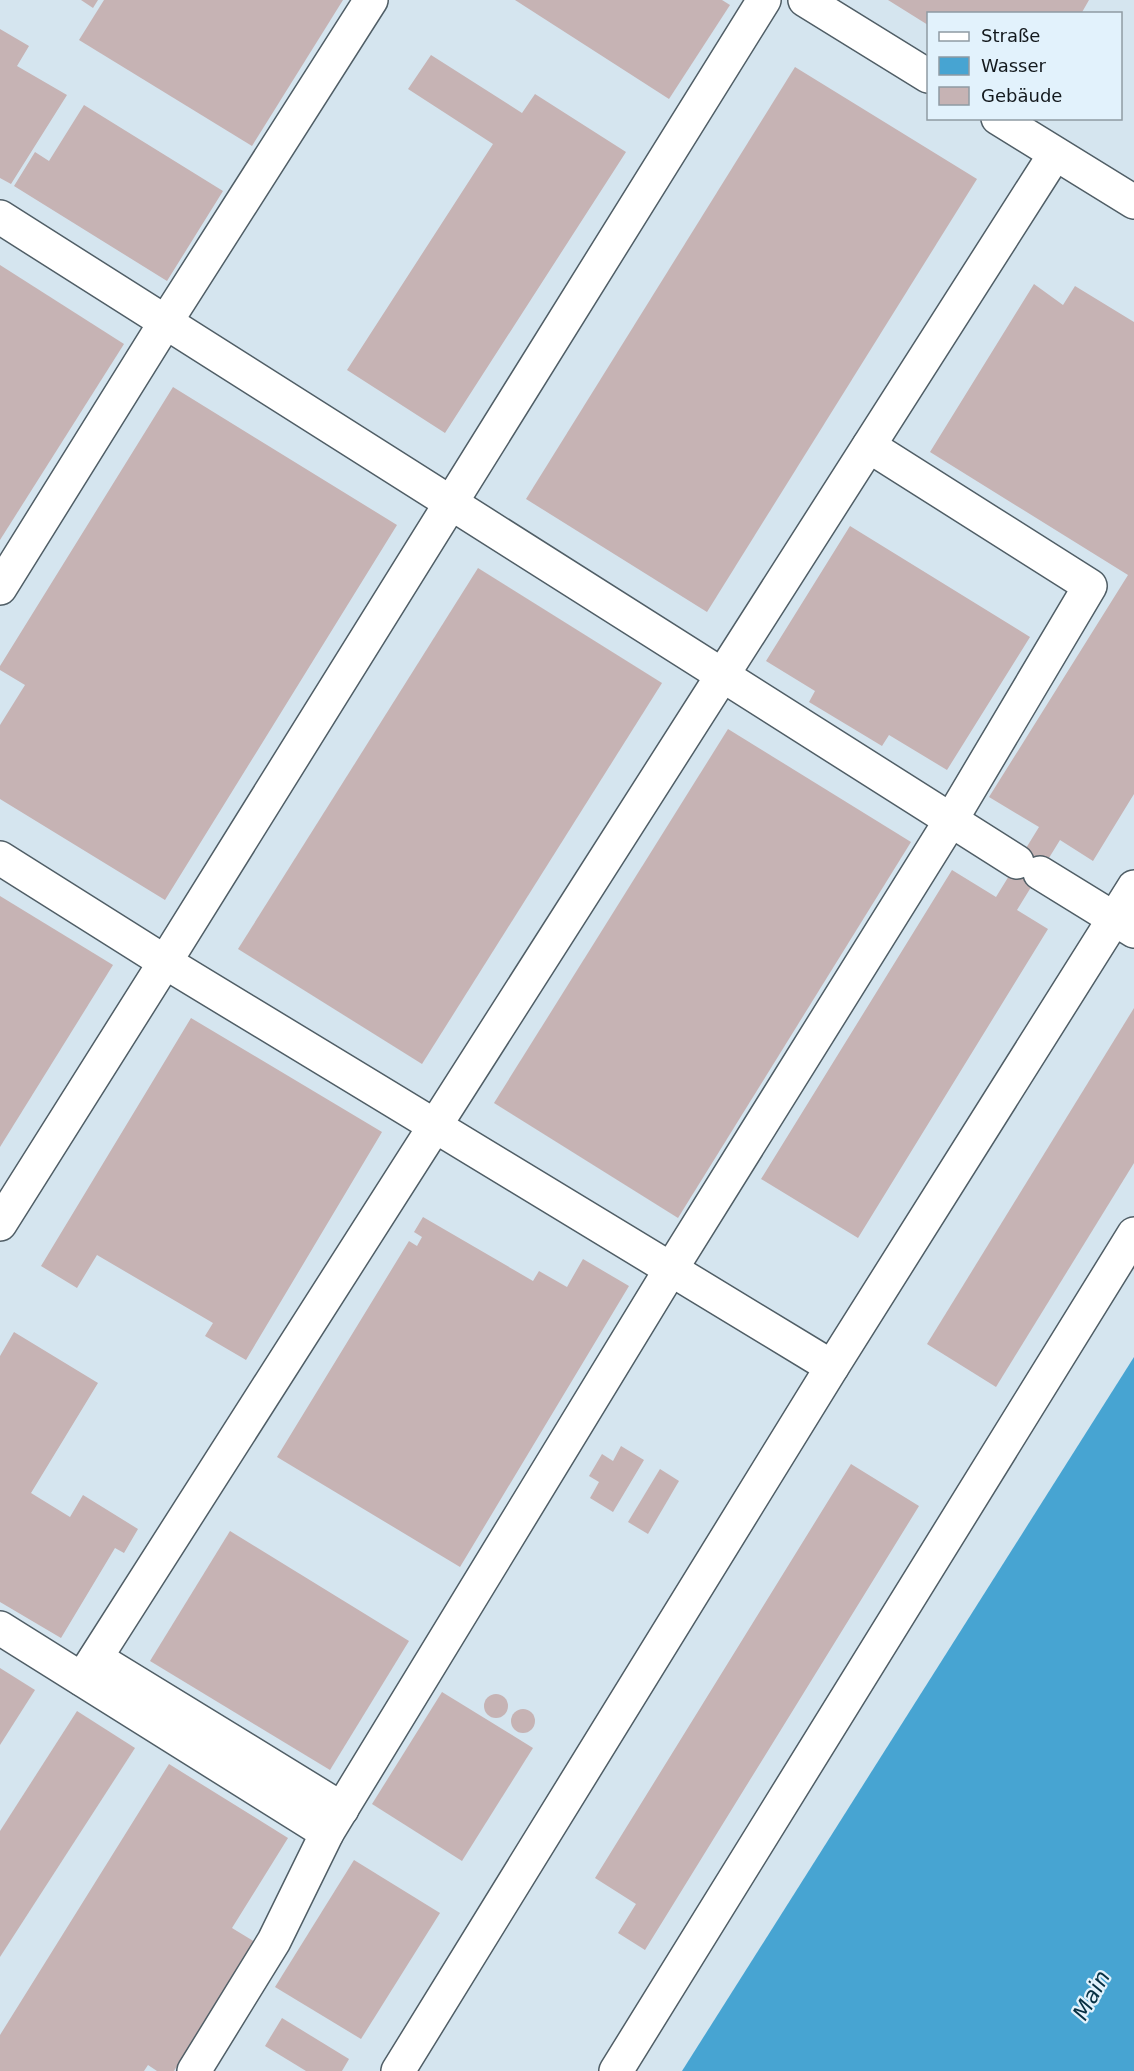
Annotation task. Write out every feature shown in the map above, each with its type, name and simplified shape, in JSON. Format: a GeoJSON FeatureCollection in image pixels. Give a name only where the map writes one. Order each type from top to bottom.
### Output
{"type":"FeatureCollection","features":[{"type":"Feature","properties":{"kind":"street"},"geometry":{"type":"LineString","coordinates":[[0,588],[165,322],[371,0]]}},
{"type":"Feature","properties":{"kind":"street"},"geometry":{"type":"LineString","coordinates":[[0,1224],[764,0]]}},
{"type":"Feature","properties":{"kind":"street"},"geometry":{"type":"LineString","coordinates":[[805,0],[927,75]]}},
{"type":"Feature","properties":{"kind":"street"},"geometry":{"type":"LineString","coordinates":[[1001,120],[1134,202]]}},
{"type":"Feature","properties":{"kind":"street"},"geometry":{"type":"LineString","coordinates":[[89,1669],[1055,154]]}},
{"type":"Feature","properties":{"kind":"street"},"geometry":{"type":"LineString","coordinates":[[0,217],[951,820],[1124,925]]}},
{"type":"Feature","properties":{"kind":"street"},"geometry":{"type":"LineString","coordinates":[[194,2071],[274,1941],[334,1821],[671,1269],[951,820],[1090,586],[869,446]]}},
{"type":"Feature","properties":{"kind":"street"},"geometry":{"type":"LineString","coordinates":[[0,858],[165,962],[832,1367]]}},
{"type":"Feature","properties":{"kind":"street"},"geometry":{"type":"LineString","coordinates":[[398,2071],[832,1367],[1124,925],[1134,887]]}},
{"type":"Feature","properties":{"kind":"street"},"geometry":{"type":"LineString","coordinates":[[616,2071],[1134,1234]]}},
{"type":"Feature","properties":{"kind":"street"},"geometry":{"type":"LineString","coordinates":[[0,1628],[89,1669],[334,1821]]}},
{"type":"Feature","properties":{"kind":"water","name":"Main"},"geometry":{"type":"Polygon","coordinates":[[[1134,1357],[1134,2071],[682,2071],[1134,1357]]]}},
{"type":"Feature","properties":{"kind":"building"},"geometry":{"type":"Polygon","coordinates":[[[81,0],[98,0],[93,8],[81,0]]]}},
{"type":"Feature","properties":{"kind":"building"},"geometry":{"type":"Polygon","coordinates":[[[104,0],[343,0],[252,146],[79,40],[104,0]]]}},
{"type":"Feature","properties":{"kind":"building"},"geometry":{"type":"Polygon","coordinates":[[[515,0],[722,0],[730,5],[669,99],[515,0]]]}},
{"type":"Feature","properties":{"kind":"building"},"geometry":{"type":"Polygon","coordinates":[[[888,0],[1089,0],[1082,12],[927,12],[927,24],[888,0]]]}},
{"type":"Feature","properties":{"kind":"building"},"geometry":{"type":"Polygon","coordinates":[[[0,29],[29,46],[17,66],[67,95],[11,184],[0,178],[0,29]]]}},
{"type":"Feature","properties":{"kind":"building"},"geometry":{"type":"Polygon","coordinates":[[[431,55],[522,113],[535,94],[626,152],[445,433],[347,370],[493,144],[408,89],[431,55]]]}},
{"type":"Feature","properties":{"kind":"building"},"geometry":{"type":"Polygon","coordinates":[[[795,67],[977,179],[707,612],[526,499],[795,67]]]}},
{"type":"Feature","properties":{"kind":"building"},"geometry":{"type":"Polygon","coordinates":[[[84,105],[223,191],[167,281],[14,186],[35,152],[49,161],[84,105]]]}},
{"type":"Feature","properties":{"kind":"building"},"geometry":{"type":"Polygon","coordinates":[[[0,265],[124,344],[0,540],[0,265]]]}},
{"type":"Feature","properties":{"kind":"building"},"geometry":{"type":"Polygon","coordinates":[[[1034,284],[1063,305],[1075,286],[1134,322],[1134,794],[1093,861],[1060,840],[1017,910],[1048,929],[858,1238],[761,1179],[952,870],[996,897],[1039,827],[989,797],[1128,575],[930,452],[1034,284]]]}},
{"type":"Feature","properties":{"kind":"building"},"geometry":{"type":"Polygon","coordinates":[[[173,387],[397,525],[165,900],[0,799],[0,725],[25,685],[0,670],[0,666],[173,387]]]}},
{"type":"Feature","properties":{"kind":"building"},"geometry":{"type":"Polygon","coordinates":[[[850,526],[1030,637],[947,770],[889,735],[882,746],[809,702],[815,691],[766,661],[850,526]]]}},
{"type":"Feature","properties":{"kind":"building"},"geometry":{"type":"Polygon","coordinates":[[[478,568],[662,683],[422,1064],[238,949],[478,568]]]}},
{"type":"Feature","properties":{"kind":"building"},"geometry":{"type":"Polygon","coordinates":[[[728,729],[911,842],[678,1218],[494,1103],[728,729]]]}},
{"type":"Feature","properties":{"kind":"building"},"geometry":{"type":"Polygon","coordinates":[[[0,896],[113,965],[0,1147],[0,896]]]}},
{"type":"Feature","properties":{"kind":"building"},"geometry":{"type":"Polygon","coordinates":[[[1134,1008],[1134,1163],[996,1387],[927,1344],[1134,1008]]]}},
{"type":"Feature","properties":{"kind":"building"},"geometry":{"type":"Polygon","coordinates":[[[191,1018],[382,1132],[246,1360],[205,1336],[213,1323],[97,1255],[77,1288],[41,1266],[191,1018]]]}},
{"type":"Feature","properties":{"kind":"building"},"geometry":{"type":"Polygon","coordinates":[[[423,1217],[533,1281],[539,1271],[567,1287],[583,1259],[629,1286],[460,1567],[277,1457],[409,1241],[417,1246],[422,1237],[414,1232],[423,1217]]]}},
{"type":"Feature","properties":{"kind":"building"},"geometry":{"type":"Polygon","coordinates":[[[14,1332],[98,1383],[31,1493],[70,1517],[83,1495],[138,1529],[124,1553],[115,1548],[61,1638],[0,1602],[0,1356],[14,1332]]]}},
{"type":"Feature","properties":{"kind":"building"},"geometry":{"type":"Polygon","coordinates":[[[621,1446],[644,1460],[613,1512],[590,1498],[599,1482],[589,1476],[602,1454],[613,1461],[621,1446]]]}},
{"type":"Feature","properties":{"kind":"building"},"geometry":{"type":"Polygon","coordinates":[[[851,1464],[919,1506],[645,1950],[618,1933],[636,1904],[595,1878],[851,1464]]]}},
{"type":"Feature","properties":{"kind":"building"},"geometry":{"type":"Polygon","coordinates":[[[660,1469],[679,1481],[648,1534],[628,1522],[660,1469]]]}},
{"type":"Feature","properties":{"kind":"building"},"geometry":{"type":"Polygon","coordinates":[[[230,1531],[409,1641],[330,1770],[150,1661],[230,1531]]]}},
{"type":"Feature","properties":{"kind":"building"},"geometry":{"type":"Polygon","coordinates":[[[0,1668],[35,1690],[0,1745],[0,1668]]]}},
{"type":"Feature","properties":{"kind":"building"},"geometry":{"type":"Polygon","coordinates":[[[442,1692],[533,1748],[462,1861],[372,1804],[442,1692]]]}},
{"type":"Feature","properties":{"kind":"building"},"geometry":{"type":"Polygon","coordinates":[[[496,1694],[501,1695],[507,1701],[507,1711],[501,1717],[496,1718],[491,1717],[485,1711],[484,1706],[485,1701],[491,1695],[496,1694]]]}},
{"type":"Feature","properties":{"kind":"building"},"geometry":{"type":"Polygon","coordinates":[[[523,1709],[528,1710],[534,1716],[534,1726],[528,1732],[523,1733],[518,1732],[512,1726],[511,1721],[512,1716],[518,1710],[523,1709]]]}},
{"type":"Feature","properties":{"kind":"building"},"geometry":{"type":"Polygon","coordinates":[[[77,1711],[135,1748],[0,1957],[0,1831],[77,1711]]]}},
{"type":"Feature","properties":{"kind":"building"},"geometry":{"type":"Polygon","coordinates":[[[169,1764],[288,1838],[232,1928],[255,1942],[174,2071],[157,2071],[148,2065],[144,2071],[0,2071],[0,2035],[169,1764]]]}},
{"type":"Feature","properties":{"kind":"building"},"geometry":{"type":"Polygon","coordinates":[[[354,1860],[440,1913],[361,2039],[275,1987],[354,1860]]]}},
{"type":"Feature","properties":{"kind":"building"},"geometry":{"type":"Polygon","coordinates":[[[282,2018],[349,2059],[342,2071],[306,2071],[265,2046],[282,2018]]]}}]}
